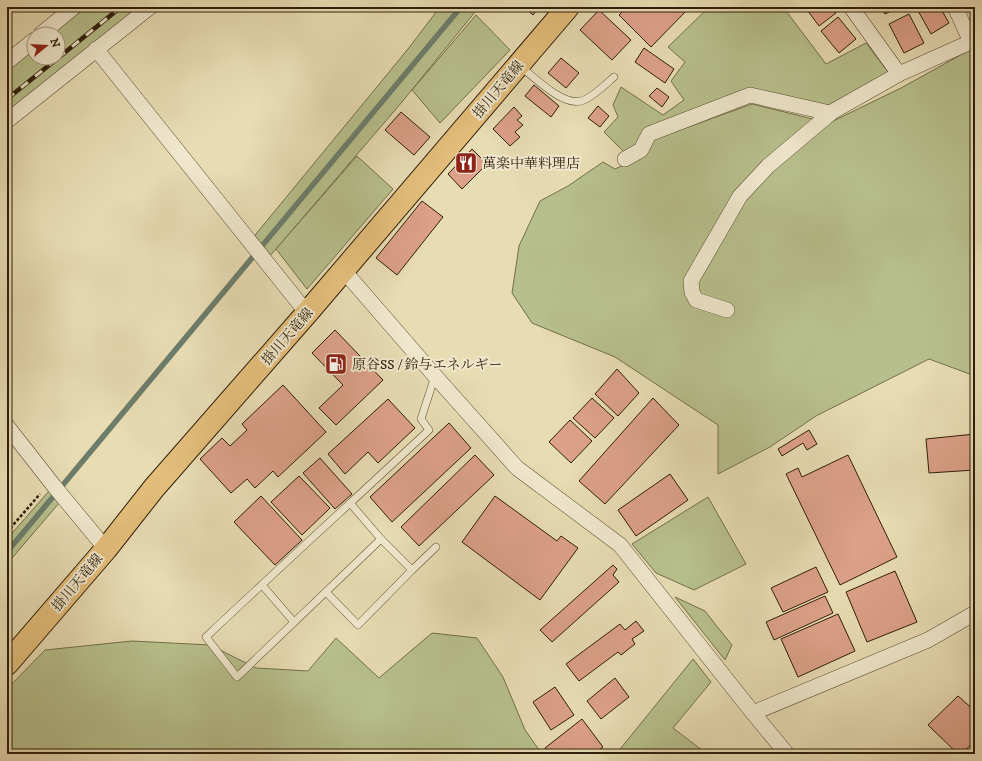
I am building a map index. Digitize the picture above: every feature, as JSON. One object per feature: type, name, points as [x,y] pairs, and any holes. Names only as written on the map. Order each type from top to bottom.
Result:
[{"type":"main road","name":"掛川天竜線","points":[[7,664],[106,549],[154,488],[307,313],[568,7]]},
{"type":"street","points":[[51,26],[74,7]]},
{"type":"street","points":[[7,121],[150,7]]},
{"type":"street","points":[[851,7],[898,74]]},
{"type":"street","points":[[727,310],[696,300],[692,292],[691,281],[740,196],[768,166],[832,112],[898,74],[973,41],[955,7]]},
{"type":"street","points":[[7,62],[26,47]]},
{"type":"street","points":[[96,49],[307,313]]},
{"type":"street","points":[[625,159],[641,150],[649,134],[750,95],[830,114],[832,112]]},
{"type":"street","points":[[342,272],[351,279],[517,468],[620,545],[787,754]]},
{"type":"street","points":[[7,426],[106,549]]},
{"type":"street","points":[[753,713],[928,640],[975,613]]},
{"type":"lane","points":[[519,64],[561,98],[571,102],[583,101],[614,77]]},
{"type":"lane","points":[[381,539],[237,677],[206,637],[429,430],[421,419],[435,376]]},
{"type":"lane","points":[[350,503],[381,539],[412,570]]},
{"type":"lane","points":[[326,592],[358,625],[436,547]]},
{"type":"lane","points":[[262,585],[294,622]]},
{"type":"path","points":[[7,532],[56,488]]},
{"type":"green space","points":[[86,7],[146,7],[7,118],[7,70],[26,55],[26,66],[66,66],[66,26],[62,26]]},
{"type":"green space","points":[[440,7],[479,7],[402,102],[270,256],[254,239],[256,234],[408,49]]},
{"type":"green space","points":[[709,7],[783,7],[826,64],[866,43],[892,77],[830,113],[743,93],[649,134],[629,157],[604,132],[618,117],[613,105],[621,87],[663,115],[684,100],[671,81],[685,62],[668,47]]},
{"type":"green space","points":[[476,15],[510,50],[440,123],[412,90]]},
{"type":"green space","points":[[975,47],[975,376],[929,359],[816,416],[770,447],[718,474],[718,425],[615,357],[532,323],[512,293],[519,246],[540,201],[568,186],[603,162],[615,169],[639,158],[655,139],[752,104],[829,123],[901,88]]},
{"type":"green space","points":[[357,156],[393,189],[307,289],[276,249]]},
{"type":"green space","points":[[49,491],[60,502],[7,564],[7,539]]},
{"type":"green space","points":[[708,497],[746,564],[694,590],[656,573],[632,544]]},
{"type":"green space","points":[[675,597],[705,611],[732,645],[725,660]]},
{"type":"green space","points":[[432,633],[477,638],[503,677],[525,730],[542,754],[7,754],[7,689],[45,650],[132,641],[210,645],[256,668],[308,671],[336,638],[379,678]]},
{"type":"green space","points":[[693,659],[711,682],[673,728],[707,754],[620,754],[621,748]]},
{"type":"building","points":[[524,7],[539,7],[533,15]]},
{"type":"building","points":[[627,7],[690,7],[651,47],[619,15]]},
{"type":"building","points":[[805,7],[831,7],[836,13],[819,26]]},
{"type":"building","points":[[882,7],[900,7],[885,14]]},
{"type":"building","points":[[922,7],[940,7],[949,23],[931,34],[917,9]]},
{"type":"building","points":[[599,10],[631,40],[612,60],[580,30]]},
{"type":"building","points":[[909,14],[924,43],[904,53],[889,24]]},
{"type":"building","points":[[838,17],[856,39],[839,53],[821,31]]},
{"type":"building","points":[[644,48],[674,69],[665,83],[635,62]]},
{"type":"building","points":[[561,58],[579,73],[566,88],[548,73]]},
{"type":"building","points":[[534,85],[559,106],[551,117],[525,96]]},
{"type":"building","points":[[657,88],[669,97],[662,107],[649,96]]},
{"type":"building","points":[[598,106],[609,116],[600,127],[588,118]]},
{"type":"building","points":[[514,107],[522,116],[517,120],[523,125],[515,132],[520,137],[510,146],[493,129]]},
{"type":"building","points":[[401,112],[430,137],[414,155],[385,130]]},
{"type":"building","points":[[472,149],[487,164],[462,189],[448,174]]},
{"type":"building","points":[[422,201],[443,217],[397,275],[376,258]]},
{"type":"building","points":[[335,330],[383,380],[336,425],[319,408],[343,385],[312,353]]},
{"type":"building","points":[[617,369],[639,393],[618,416],[595,394]]},
{"type":"building","points":[[283,385],[326,432],[278,477],[273,471],[255,488],[247,479],[231,493],[200,459],[222,438],[230,446],[247,430],[242,424]]},
{"type":"building","points":[[592,398],[614,418],[595,438],[573,418]]},
{"type":"building","points":[[653,398],[679,425],[605,504],[579,481]]},
{"type":"building","points":[[388,399],[415,428],[378,463],[368,452],[345,474],[328,454]]},
{"type":"building","points":[[570,420],[592,441],[571,463],[549,442]]},
{"type":"building","points":[[449,423],[471,448],[392,522],[370,497]]},
{"type":"building","points":[[809,430],[817,444],[807,450],[803,443],[782,456],[778,449]]},
{"type":"building","points":[[975,434],[975,470],[929,473],[926,439]]},
{"type":"building","points":[[475,455],[494,475],[419,546],[401,527]]},
{"type":"building","points":[[848,455],[897,557],[840,585],[786,474],[798,468],[802,477]]},
{"type":"building","points":[[320,458],[352,494],[335,509],[303,473]]},
{"type":"building","points":[[670,474],[688,500],[636,536],[618,510]]},
{"type":"building","points":[[299,476],[330,508],[302,535],[271,502]]},
{"type":"building","points":[[261,496],[302,540],[275,565],[234,522]]},
{"type":"building","points":[[495,496],[557,541],[561,536],[578,548],[540,600],[462,542]]},
{"type":"building","points":[[613,565],[617,569],[613,575],[619,582],[552,642],[540,630]]},
{"type":"building","points":[[816,567],[828,592],[783,612],[771,588]]},
{"type":"building","points":[[895,571],[917,622],[867,642],[846,592]]},
{"type":"building","points":[[825,596],[833,613],[774,640],[766,622]]},
{"type":"building","points":[[838,614],[855,651],[798,677],[781,639]]},
{"type":"building","points":[[636,621],[644,631],[632,639],[635,644],[621,655],[618,652],[579,681],[566,664],[620,624],[625,630]]},
{"type":"building","points":[[615,678],[629,697],[601,719],[587,701]]},
{"type":"building","points":[[555,687],[574,715],[551,730],[533,702]]},
{"type":"building","points":[[958,696],[975,711],[975,740],[962,754],[958,754],[928,725]]},
{"type":"building","points":[[582,719],[603,747],[594,754],[549,754],[545,748]]},
{"type":"waterway","points":[[7,552],[461,7]]},
{"type":"railway","points":[[66,52],[121,7]]},
{"type":"railway","points":[[7,99],[48,66]]},
{"type":"place","name":"萬楽中華料理店","points":[[466,163]]},
{"type":"place","name":"原谷SS / 鈴与エネルギー","points":[[336,364]]}]
